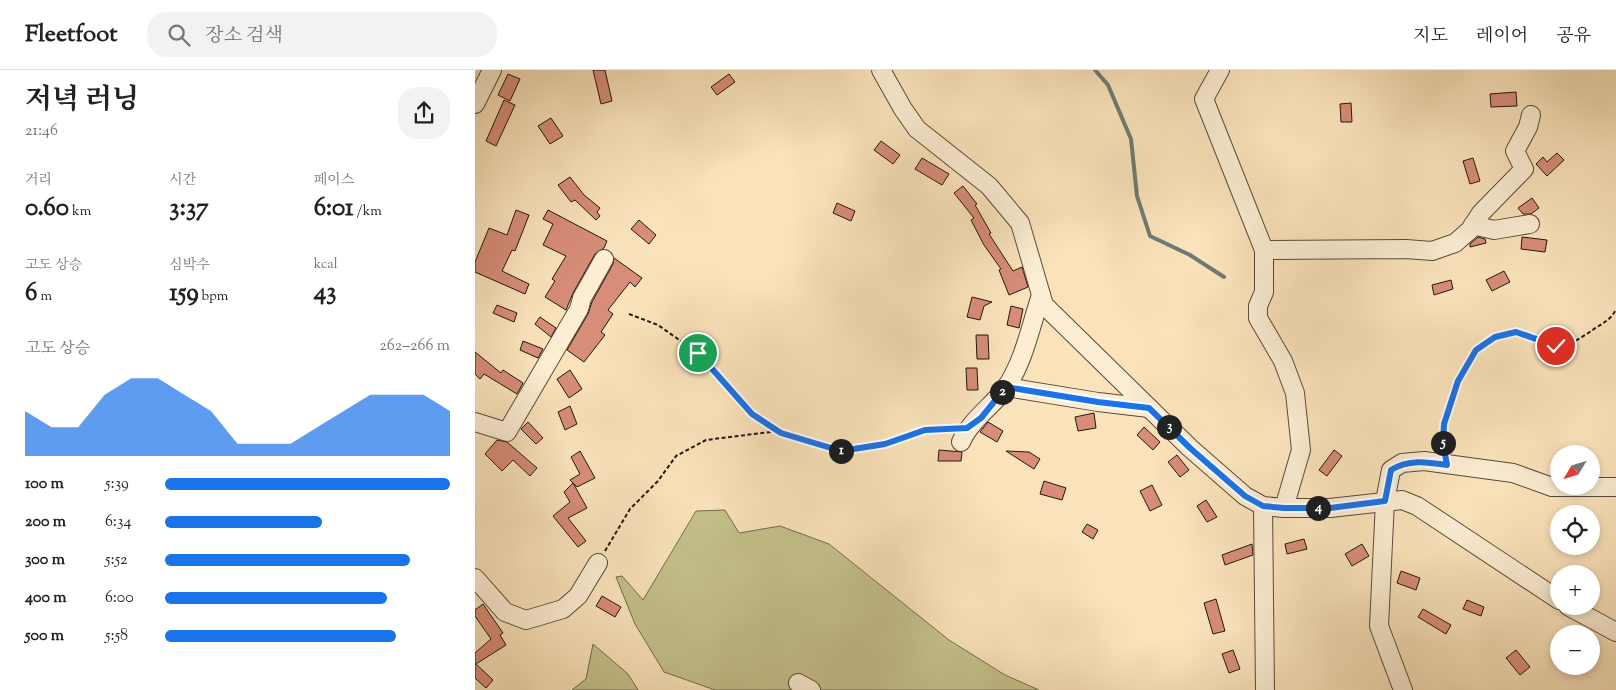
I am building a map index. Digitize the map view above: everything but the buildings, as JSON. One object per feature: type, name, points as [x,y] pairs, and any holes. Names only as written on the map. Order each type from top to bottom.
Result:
[{"type":"street","points":[[475,104],[492,70]]},
{"type":"street","points":[[881,70],[903,109],[917,129],[989,186],[1020,223],[1044,305],[1190,448],[1245,496],[1263,506],[1284,508],[1330,508],[1402,500],[1417,506],[1550,594]]},
{"type":"street","points":[[1220,70],[1204,99],[1264,250],[1264,292],[1258,306],[1258,318],[1283,361],[1295,393],[1301,441],[1299,458],[1284,508]]},
{"type":"street","points":[[1264,250],[1397,249],[1433,252],[1455,243],[1473,225],[1496,196],[1524,169],[1515,152],[1528,127],[1531,115]]},
{"type":"street","points":[[1473,225],[1494,230],[1530,224]]},
{"type":"street","points":[[475,422],[507,432],[579,309],[582,298],[603,259]]},
{"type":"street","points":[[964,435],[981,418],[1006,387],[1024,350],[1041,294]]},
{"type":"street","points":[[1006,387],[1149,408]]},
{"type":"street","points":[[1403,690],[1379,626],[1385,501],[1391,470],[1402,463],[1424,461],[1513,473],[1552,487],[1616,487]]},
{"type":"street","points":[[1263,506],[1265,690]]},
{"type":"street","points":[[475,578],[505,612],[526,620],[563,609],[578,596],[598,563]]},
{"type":"street","points":[[1585,615],[1616,632]]},
{"type":"path","points":[[1447,465],[1443,443],[1444,424],[1458,381],[1476,350],[1495,337],[1516,332],[1556,346],[1578,340],[1613,316],[1616,309]]},
{"type":"path","points":[[629,314],[658,325],[698,353],[752,414],[778,431],[841,451],[885,444],[925,430],[964,435]]},
{"type":"path","points":[[598,563],[630,509],[658,481],[676,456],[706,440],[778,431]]},
{"type":"shaded area","points":[[725,510],[739,533],[780,526],[829,544],[949,640],[1005,675],[1039,690],[715,690],[664,672],[635,624],[616,577],[622,576],[643,600],[696,511]]},
{"type":"shaded area","points":[[593,644],[628,674],[638,690],[572,690],[586,679]]},
{"type":"waterway","points":[[1095,70],[1108,85],[1131,139],[1137,196],[1150,236],[1190,255],[1224,277]]},
{"type":"route","points":[[698,353],[752,414],[781,433],[841,451],[885,444],[925,430],[967,428],[981,418],[1006,387],[1014,390],[1149,408],[1190,448],[1245,496],[1263,506],[1330,508],[1385,501],[1391,470],[1402,463],[1424,461],[1447,465],[1443,443],[1444,424],[1458,381],[1476,350],[1495,337],[1516,332],[1556,346]]}]
